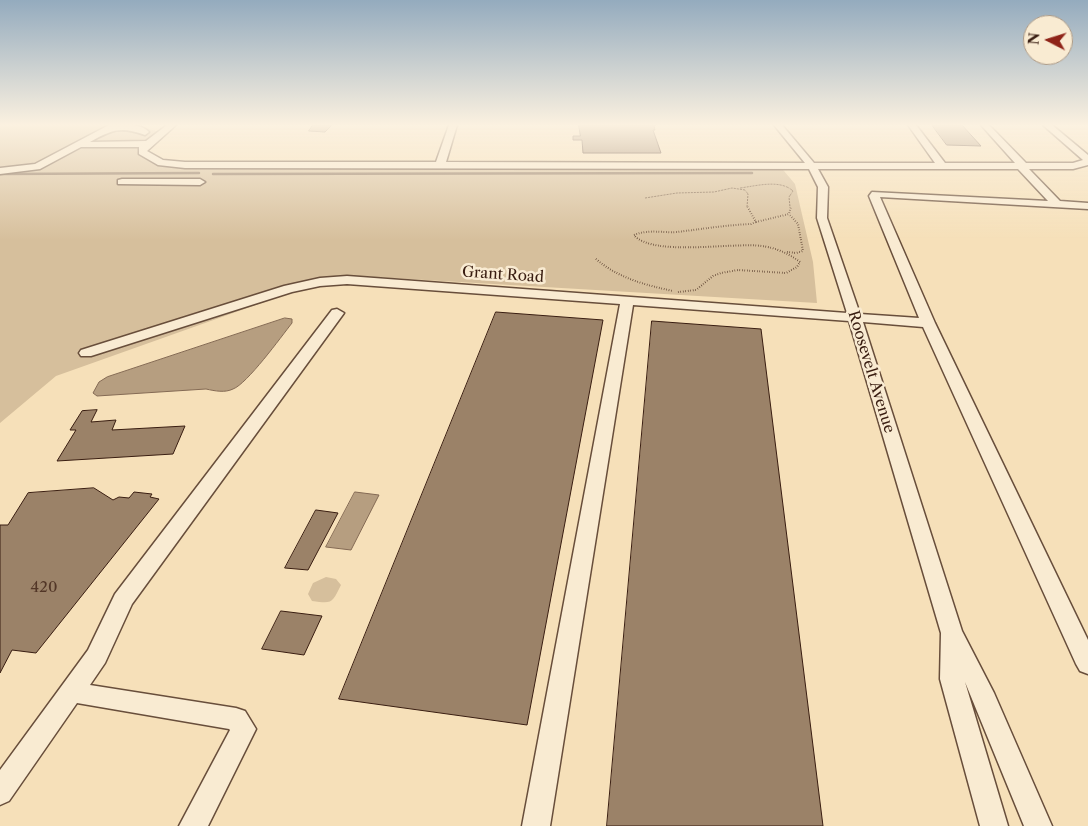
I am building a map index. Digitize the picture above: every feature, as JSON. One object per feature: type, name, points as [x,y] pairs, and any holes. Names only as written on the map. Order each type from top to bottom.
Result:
[{"type":"street","points":[[0,171],[37,167],[44,164]]},
{"type":"street","points":[[166,164],[811,166],[1073,166],[1080,164]]},
{"type":"street","name":"Roosevelt Avenue","points":[[809,164],[822,184],[824,195],[821,209],[822,218],[855,318],[951,632],[982,693],[1038,826]]},
{"type":"street","points":[[1020,164],[1057,204]]},
{"type":"street","points":[[122,182],[200,182]]},
{"type":"street","points":[[1088,206],[876,194],[874,196],[928,323],[1088,664]]},
{"type":"street","name":"Grant Road","points":[[86,353],[290,289],[320,282],[347,280],[928,323]]},
{"type":"street","points":[[536,826],[627,300]]},
{"type":"street","points":[[0,792],[97,656],[123,600],[337,313]]},
{"type":"street","name":"Roosevelt Avenue","points":[[951,632],[952,679],[994,826]]},
{"type":"street","points":[[72,692],[236,719],[244,729],[193,826]]},
{"type":"path","points":[[645,198],[677,192],[703,194],[770,184],[782,185],[793,191],[789,197],[791,204],[789,214]]},
{"type":"path","points":[[738,188],[748,194],[747,207],[756,222]]},
{"type":"path","points":[[789,214],[798,224],[803,251],[796,253],[734,244],[677,248],[643,242],[634,235],[644,231],[675,232],[714,226],[751,224],[789,214]]},
{"type":"path","points":[[596,259],[618,275],[662,289],[686,292],[696,290],[713,276],[730,271],[776,274],[792,271],[798,267],[800,262],[795,257],[780,251]]},
{"type":"shaded area","points":[[0,164],[779,165],[795,184],[813,262],[817,303],[340,275],[56,376],[0,423]]},
{"type":"shaded area","points":[[285,318],[292,319],[292,323],[247,379],[230,390],[206,389],[97,396],[93,393],[99,382],[107,377]]},
{"type":"shaded area","points":[[355,492],[379,495],[351,550],[326,547]]},
{"type":"shaded area","points":[[326,577],[336,579],[341,585],[336,596],[328,602],[312,601],[308,594],[313,583]]},
{"type":"building","points":[[496,312],[603,320],[527,725],[339,699]]},
{"type":"building","points":[[652,321],[761,329],[823,826],[607,826]]},
{"type":"building","points":[[97,410],[91,422],[116,420],[112,430],[185,426],[173,454],[57,461],[76,430],[70,430],[82,411]]},
{"type":"building","points":[[94,488],[113,500],[119,497],[129,498],[134,492],[152,494],[150,497],[159,499],[36,653],[12,650],[0,673],[0,525],[8,525],[28,493]]},
{"type":"building","points":[[316,510],[338,513],[308,570],[285,568]]},
{"type":"building","points":[[281,611],[322,616],[304,655],[262,649]]},
{"type":"waterway","points":[[0,174],[199,173]]},
{"type":"waterway","points":[[213,174],[752,173]]}]
